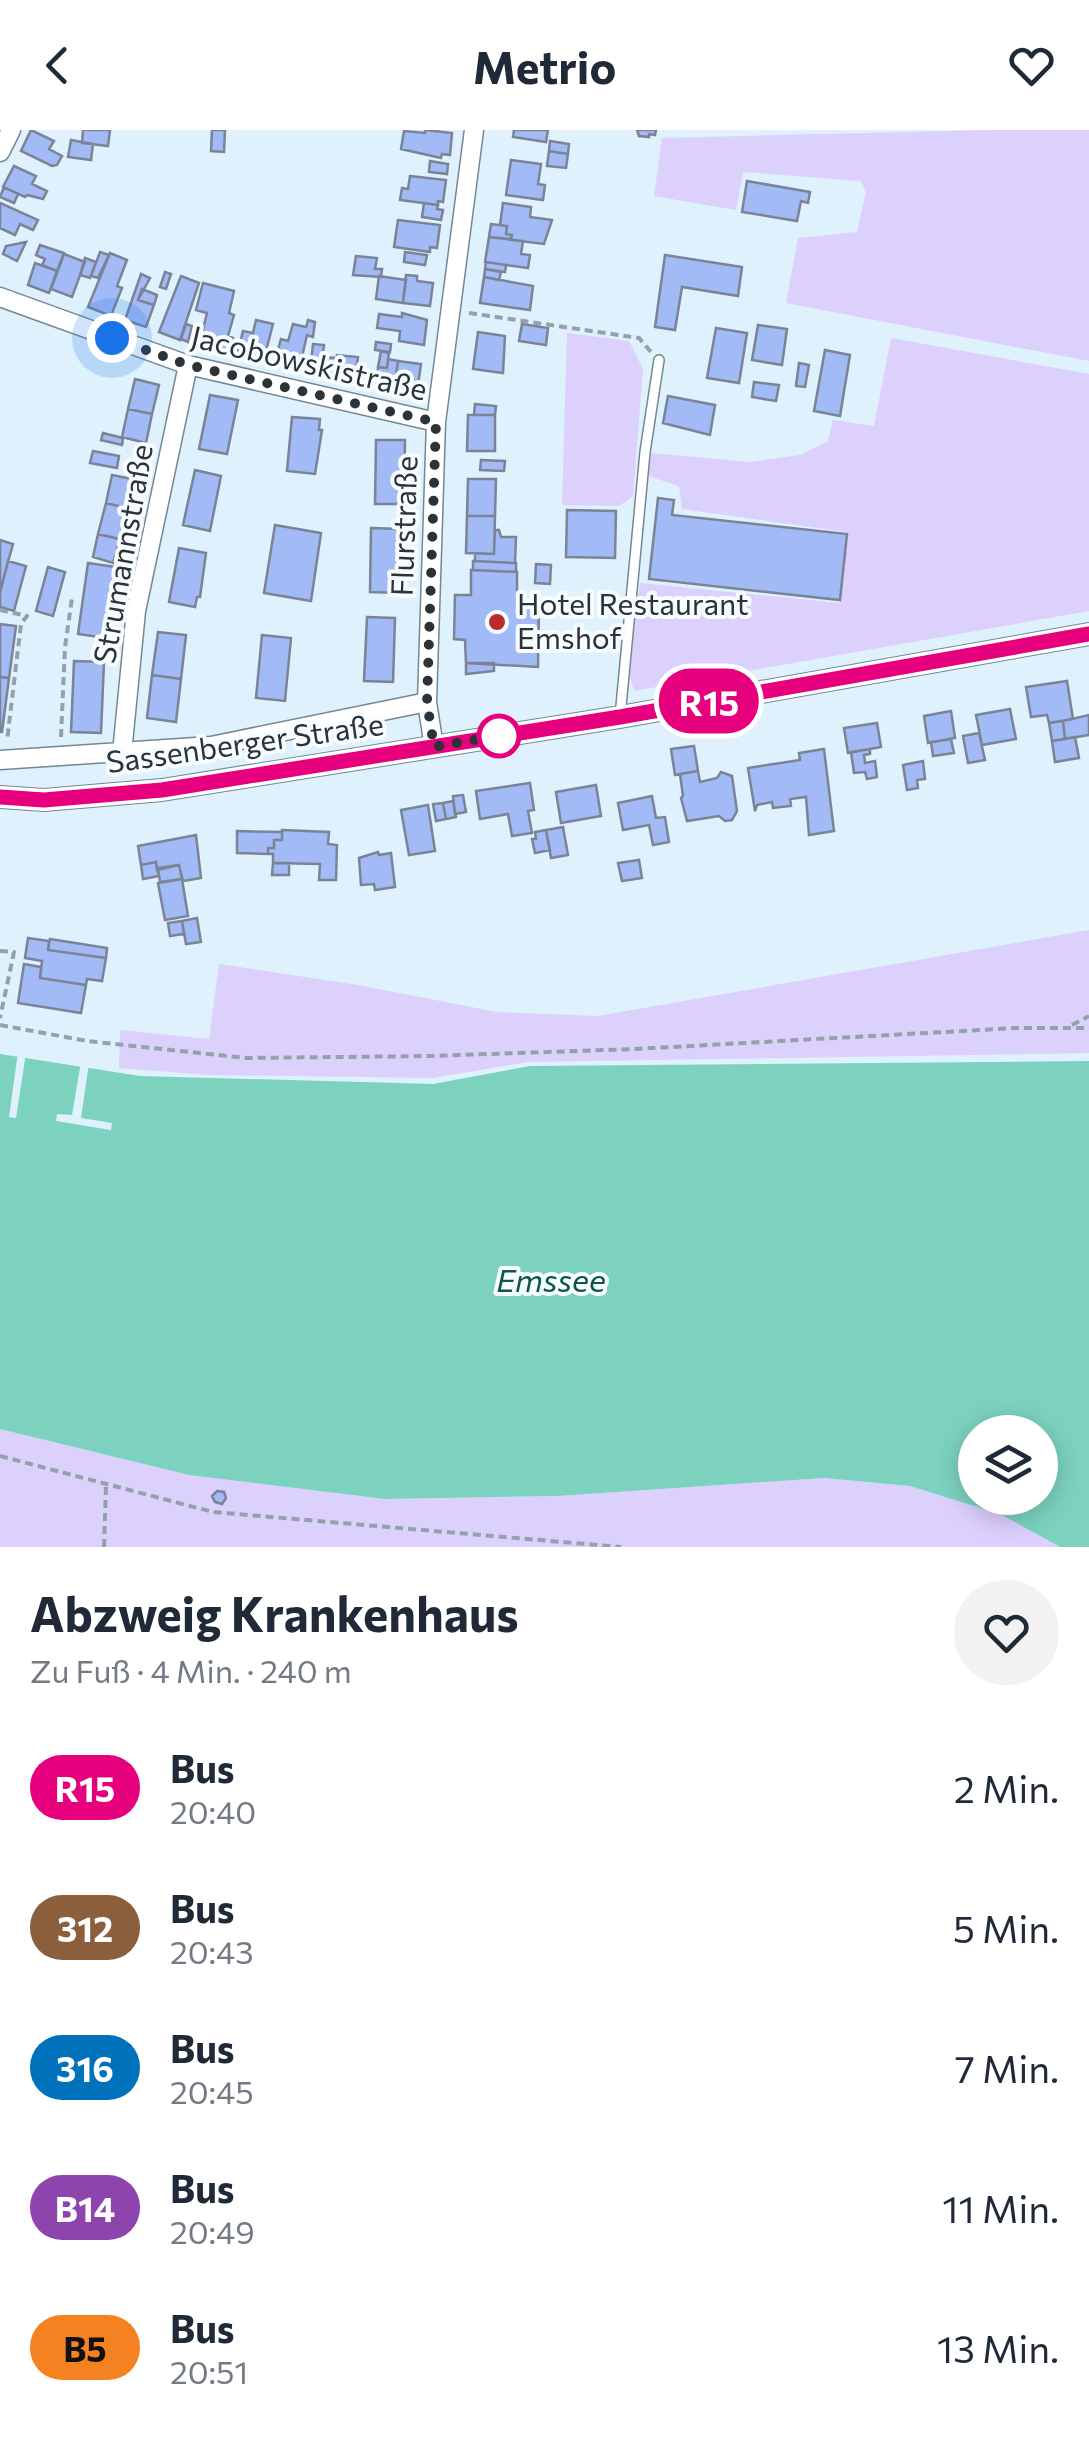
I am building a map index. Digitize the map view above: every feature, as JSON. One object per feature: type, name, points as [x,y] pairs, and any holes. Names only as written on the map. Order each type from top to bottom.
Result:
[{"type":"street","points":[[0,152],[11,130]]},
{"type":"street","name":"Flurstraße","points":[[434,747],[427,702],[436,422],[474,130]]},
{"type":"street","name":"Jacobowskistraße","points":[[0,297],[188,365],[436,422]]},
{"type":"street","name":"Strumannstraße","points":[[122,753],[136,610],[188,365]]},
{"type":"street","name":"Sassenberger Straße","points":[[0,796],[44,800],[162,790],[620,717],[1089,634]]},
{"type":"street","name":"Sassenberger Straße","points":[[2,760],[212,746],[427,702]]},
{"type":"lane","points":[[620,717],[645,452],[658,360]]},
{"type":"path","points":[[450,310],[639,338],[658,360]]},
{"type":"path","points":[[61,756],[65,647],[72,598]]},
{"type":"path","points":[[0,610],[27,616],[21,624],[2,760]]},
{"type":"path","points":[[0,951],[14,952],[0,1018]]},
{"type":"path","points":[[1068,1027],[1089,1016]]},
{"type":"path","points":[[0,1025],[86,1043],[246,1058],[431,1056],[1089,1028]]},
{"type":"path","points":[[0,1456],[213,1512],[621,1547]]},
{"type":"path","points":[[104,1547],[106,1486]]},
{"type":"shaded area","points":[[1089,130],[1089,361],[786,303],[798,238],[857,232],[866,192],[861,181],[743,172],[736,210],[654,196],[662,138]]},
{"type":"shaded area","points":[[567,333],[629,341],[643,369],[633,496],[619,506],[562,505]]},
{"type":"shaded area","points":[[891,338],[1089,374],[1089,611],[634,691],[629,673],[640,583],[840,603],[847,532],[682,509],[679,486],[648,476],[651,453],[750,462],[800,455],[828,441],[833,420],[874,426]]},
{"type":"shaded area","points":[[1089,930],[1089,1053],[528,1062],[433,1078],[208,1075],[119,1068],[120,1030],[209,1039],[219,964],[497,1012],[598,1016]]},
{"type":"shaded area","points":[[0,1429],[189,1475],[385,1499],[558,1496],[824,1478],[910,1486],[958,1501],[958,1515],[1002,1515],[1060,1547],[0,1547]]},
{"type":"water","name":"Emssee","points":[[0,1054],[140,1076],[433,1084],[530,1066],[1089,1061],[1089,1547],[1060,1547],[1002,1515],[1058,1515],[1058,1415],[958,1415],[958,1501],[910,1486],[824,1478],[558,1496],[385,1499],[189,1475],[0,1429]]},
{"type":"pier","points":[[18,1052],[26,1053],[16,1118],[9,1117]]},
{"type":"pier","points":[[81,1062],[89,1063],[81,1118],[112,1123],[111,1130],[56,1121],[57,1114],[72,1115]]},
{"type":"building","points":[[31,130],[54,141],[49,149],[62,156],[57,165],[21,151]]},
{"type":"building","points":[[83,130],[110,130],[108,146],[82,143]]},
{"type":"building","points":[[212,130],[225,130],[224,152],[211,151]]},
{"type":"building","points":[[514,130],[548,130],[546,142],[513,137]]},
{"type":"building","points":[[637,130],[656,130],[649,137],[639,136]]},
{"type":"building","points":[[404,131],[452,133],[450,155],[442,154],[441,158],[401,149]]},
{"type":"building","points":[[71,140],[93,144],[91,160],[68,157]]},
{"type":"building","points":[[550,141],[569,144],[568,154],[549,151]]},
{"type":"building","points":[[549,151],[568,154],[566,168],[547,166]]},
{"type":"building","points":[[511,160],[541,164],[538,184],[545,185],[543,200],[506,195]]},
{"type":"building","points":[[430,161],[448,164],[447,174],[429,172]]},
{"type":"building","points":[[14,166],[36,176],[32,184],[47,191],[43,199],[25,197],[3,187]]},
{"type":"building","points":[[410,176],[446,180],[443,202],[438,201],[438,205],[400,200],[402,188],[408,189]]},
{"type":"building","points":[[747,181],[810,192],[808,203],[801,201],[797,221],[742,212]]},
{"type":"building","points":[[4,187],[18,194],[14,203],[0,197]]},
{"type":"building","points":[[0,203],[38,220],[33,230],[20,224],[15,235],[0,228]]},
{"type":"building","points":[[424,203],[443,210],[441,220],[422,217]]},
{"type":"building","points":[[503,203],[531,207],[530,217],[552,220],[544,244],[511,240],[512,235],[506,234],[507,226],[500,225]]},
{"type":"building","points":[[398,220],[440,225],[437,248],[430,247],[430,252],[394,247]]},
{"type":"building","points":[[491,224],[507,226],[506,234],[512,235],[511,239],[489,237]]},
{"type":"building","points":[[489,237],[523,241],[521,254],[530,255],[528,268],[485,262]]},
{"type":"building","points":[[26,242],[17,261],[3,254],[6,246]]},
{"type":"building","points":[[40,245],[64,253],[57,271],[42,265],[45,259],[36,255]]},
{"type":"building","points":[[100,252],[109,255],[98,278],[91,276]]},
{"type":"building","points":[[405,252],[427,255],[425,265],[404,262]]},
{"type":"building","points":[[110,253],[127,260],[111,316],[88,307]]},
{"type":"building","points":[[64,254],[85,262],[72,297],[51,289]]},
{"type":"building","points":[[665,255],[742,267],[738,296],[682,287],[675,330],[655,327]]},
{"type":"building","points":[[356,256],[377,258],[375,269],[382,269],[381,277],[353,275]]},
{"type":"building","points":[[85,258],[96,262],[90,278],[80,275]]},
{"type":"building","points":[[486,262],[506,265],[505,272],[485,269]]},
{"type":"building","points":[[35,263],[57,271],[49,293],[28,285]]},
{"type":"building","points":[[485,269],[501,272],[499,280],[484,277]]},
{"type":"building","points":[[165,272],[171,274],[166,289],[160,287]]},
{"type":"building","points":[[141,274],[150,278],[138,300],[154,305],[146,327],[125,320]]},
{"type":"building","points":[[406,275],[433,283],[430,306],[403,303]]},
{"type":"building","points":[[181,276],[199,283],[180,340],[159,332]]},
{"type":"building","points":[[379,276],[406,280],[403,303],[376,299]]},
{"type":"building","points":[[484,277],[533,286],[530,310],[480,303]]},
{"type":"building","points":[[203,283],[234,291],[229,313],[234,315],[228,336],[233,338],[230,353],[199,345],[207,313],[196,310]]},
{"type":"building","points":[[142,289],[157,295],[154,305],[138,300]]},
{"type":"building","points":[[402,313],[427,320],[424,345],[399,341],[400,331],[377,328],[379,314],[402,317]]},
{"type":"building","points":[[256,320],[273,324],[264,359],[259,360],[237,355],[243,331],[253,333]]},
{"type":"building","points":[[308,320],[315,322],[313,337],[307,335],[299,370],[274,364],[281,339],[288,341],[293,324],[306,327]]},
{"type":"building","points":[[186,324],[192,326],[188,342],[181,339]]},
{"type":"building","points":[[522,324],[548,328],[546,345],[519,341]]},
{"type":"building","points":[[758,325],[787,329],[782,365],[752,360]]},
{"type":"building","points":[[716,328],[747,333],[739,383],[707,378]]},
{"type":"building","points":[[478,332],[505,336],[503,373],[473,369]]},
{"type":"building","points":[[376,342],[391,344],[390,352],[375,350]]},
{"type":"building","points":[[313,344],[324,345],[321,364],[311,362]]},
{"type":"building","points":[[825,350],[850,355],[840,416],[814,411]]},
{"type":"building","points":[[381,351],[389,353],[387,368],[378,367]]},
{"type":"building","points":[[323,353],[323,357],[358,357],[355,380],[320,375]]},
{"type":"building","points":[[388,359],[398,361],[395,382],[377,379],[378,367],[387,368]]},
{"type":"building","points":[[398,361],[421,364],[418,385],[395,382]]},
{"type":"building","points":[[799,363],[809,365],[805,387],[796,386]]},
{"type":"building","points":[[135,379],[159,385],[152,414],[128,409]]},
{"type":"building","points":[[754,382],[779,385],[776,401],[752,397]]},
{"type":"building","points":[[210,395],[238,400],[227,454],[199,449]]},
{"type":"building","points":[[668,396],[715,405],[710,435],[663,423]]},
{"type":"building","points":[[475,404],[496,406],[495,415],[474,415]]},
{"type":"building","points":[[128,409],[152,414],[146,443],[122,437]]},
{"type":"building","points":[[468,415],[495,415],[495,451],[467,451]]},
{"type":"building","points":[[292,417],[320,419],[315,474],[287,471]]},
{"type":"building","points":[[103,433],[123,438],[122,445],[101,440]]},
{"type":"building","points":[[376,440],[405,440],[404,504],[375,504]]},
{"type":"building","points":[[93,451],[119,456],[117,468],[90,463]]},
{"type":"building","points":[[481,460],[505,461],[504,471],[480,470]]},
{"type":"building","points":[[195,470],[221,476],[210,531],[183,525]]},
{"type":"building","points":[[112,475],[137,480],[130,509],[106,503]]},
{"type":"building","points":[[468,479],[496,479],[495,516],[467,516]]},
{"type":"building","points":[[658,498],[674,500],[672,515],[847,534],[840,600],[649,579]]},
{"type":"building","points":[[106,503],[130,509],[123,540],[98,534]]},
{"type":"building","points":[[567,510],[616,511],[615,558],[566,557]]},
{"type":"building","points":[[467,516],[495,516],[494,554],[466,553]]},
{"type":"building","points":[[275,525],[321,533],[311,601],[264,593]]},
{"type":"building","points":[[371,528],[401,529],[399,593],[370,592]]},
{"type":"building","points":[[495,530],[499,530],[501,537],[516,537],[515,563],[475,561],[475,553],[494,554]]},
{"type":"building","points":[[98,534],[120,539],[113,563],[93,557]]},
{"type":"building","points":[[0,540],[13,544],[0,591]]},
{"type":"building","points":[[179,548],[206,553],[195,607],[169,602]]},
{"type":"building","points":[[8,561],[26,566],[14,611],[0,607]]},
{"type":"building","points":[[473,561],[516,563],[516,572],[473,570]]},
{"type":"building","points":[[88,563],[116,567],[107,638],[78,634]]},
{"type":"building","points":[[536,564],[551,565],[550,584],[535,583]]},
{"type":"building","points":[[48,567],[65,572],[53,616],[36,611]]},
{"type":"building","name":"Hotel Restaurant Emshof","points":[[471,570],[517,572],[517,605],[539,605],[538,667],[466,663],[465,640],[454,639],[455,595],[471,595]]},
{"type":"building","points":[[367,617],[395,618],[393,682],[364,681]]},
{"type":"building","points":[[0,624],[16,626],[9,678],[0,677]]},
{"type":"building","points":[[158,632],[186,635],[181,679],[152,675]]},
{"type":"building","points":[[262,635],[291,638],[285,701],[256,698]]},
{"type":"building","points":[[74,661],[104,662],[101,733],[71,732]]},
{"type":"building","points":[[466,663],[494,663],[494,671],[466,674]]},
{"type":"building","points":[[152,675],[181,679],[176,722],[147,718]]},
{"type":"building","points":[[0,677],[9,678],[2,732],[0,732]]},
{"type":"building","points":[[1067,681],[1073,719],[1049,723],[1047,715],[1031,717],[1026,687]]},
{"type":"building","points":[[1010,709],[1016,739],[982,745],[976,715]]},
{"type":"building","points":[[951,711],[955,738],[928,743],[924,716]]},
{"type":"building","points":[[1089,715],[1089,735],[1065,739],[1063,721]]},
{"type":"building","points":[[1063,721],[1065,739],[1052,741],[1049,723]]},
{"type":"building","points":[[877,723],[881,747],[848,753],[844,728]]},
{"type":"building","points":[[979,733],[985,760],[968,763],[963,736]]},
{"type":"building","points":[[1075,737],[1079,758],[1055,762],[1052,741]]},
{"type":"building","points":[[951,739],[954,753],[933,756],[931,742]]},
{"type":"building","points":[[694,746],[698,771],[675,775],[671,749]]},
{"type":"building","points":[[824,749],[834,831],[809,835],[806,797],[790,799],[791,806],[773,808],[772,802],[757,805],[755,811],[748,768],[800,760],[799,753]]},
{"type":"building","points":[[870,749],[870,754],[864,755],[865,763],[875,761],[877,777],[867,779],[865,772],[854,773],[851,752]]},
{"type":"building","points":[[923,761],[925,779],[917,780],[918,788],[907,790],[903,765]]},
{"type":"building","points":[[698,771],[700,782],[717,778],[721,772],[732,776],[737,811],[732,820],[725,821],[719,816],[687,821],[680,774]]},
{"type":"building","points":[[530,783],[534,810],[528,811],[532,833],[512,836],[508,814],[480,819],[476,791]]},
{"type":"building","points":[[596,785],[601,816],[561,823],[556,792]]},
{"type":"building","points":[[463,795],[466,812],[455,814],[453,796]]},
{"type":"building","points":[[652,796],[656,818],[665,817],[669,842],[653,845],[649,825],[623,830],[618,803]]},
{"type":"building","points":[[453,801],[456,817],[446,819],[443,803]]},
{"type":"building","points":[[443,803],[446,819],[436,821],[433,804]]},
{"type":"building","points":[[428,805],[435,851],[409,855],[401,810]]},
{"type":"building","points":[[563,827],[568,855],[551,858],[546,830]]},
{"type":"building","points":[[282,830],[329,832],[328,844],[337,845],[336,880],[319,880],[320,864],[273,863],[268,848],[274,848],[274,840],[282,840]]},
{"type":"building","points":[[546,830],[550,850],[535,853],[535,832]]},
{"type":"building","points":[[237,831],[282,832],[282,840],[274,840],[274,848],[268,848],[268,854],[237,853]]},
{"type":"building","points":[[196,835],[201,878],[183,881],[179,865],[157,870],[156,862],[141,865],[138,846]]},
{"type":"building","points":[[391,853],[395,887],[375,890],[374,884],[361,885],[359,858]]},
{"type":"building","points":[[639,860],[642,878],[622,881],[618,863]]},
{"type":"building","points":[[156,862],[159,876],[143,879],[141,865]]},
{"type":"building","points":[[273,863],[289,863],[289,875],[272,875]]},
{"type":"building","points":[[179,865],[182,879],[160,882],[158,868]]},
{"type":"building","points":[[182,879],[188,916],[165,920],[158,883]]},
{"type":"building","points":[[197,918],[201,942],[186,944],[182,921]]},
{"type":"building","points":[[182,921],[184,934],[170,936],[168,923]]},
{"type":"building","points":[[28,938],[49,941],[48,950],[106,958],[102,981],[87,979],[86,985],[40,978],[42,961],[25,958]]},
{"type":"building","points":[[50,939],[107,948],[106,958],[48,950]]},
{"type":"building","points":[[24,964],[41,967],[40,978],[86,985],[81,1013],[18,1003]]},
{"type":"building","points":[[217,1491],[224,1492],[222,1504],[212,1496]]},
{"type":"bus line","name":"R15","points":[[0,797],[44,800],[162,790],[620,717],[1089,634]]},
{"type":"place","name":"Hotel Restaurant Emshof","points":[[497,622]]},
{"type":"route","points":[[112,338],[188,365],[436,422],[427,702],[434,747],[502,735],[499,736]]}]
